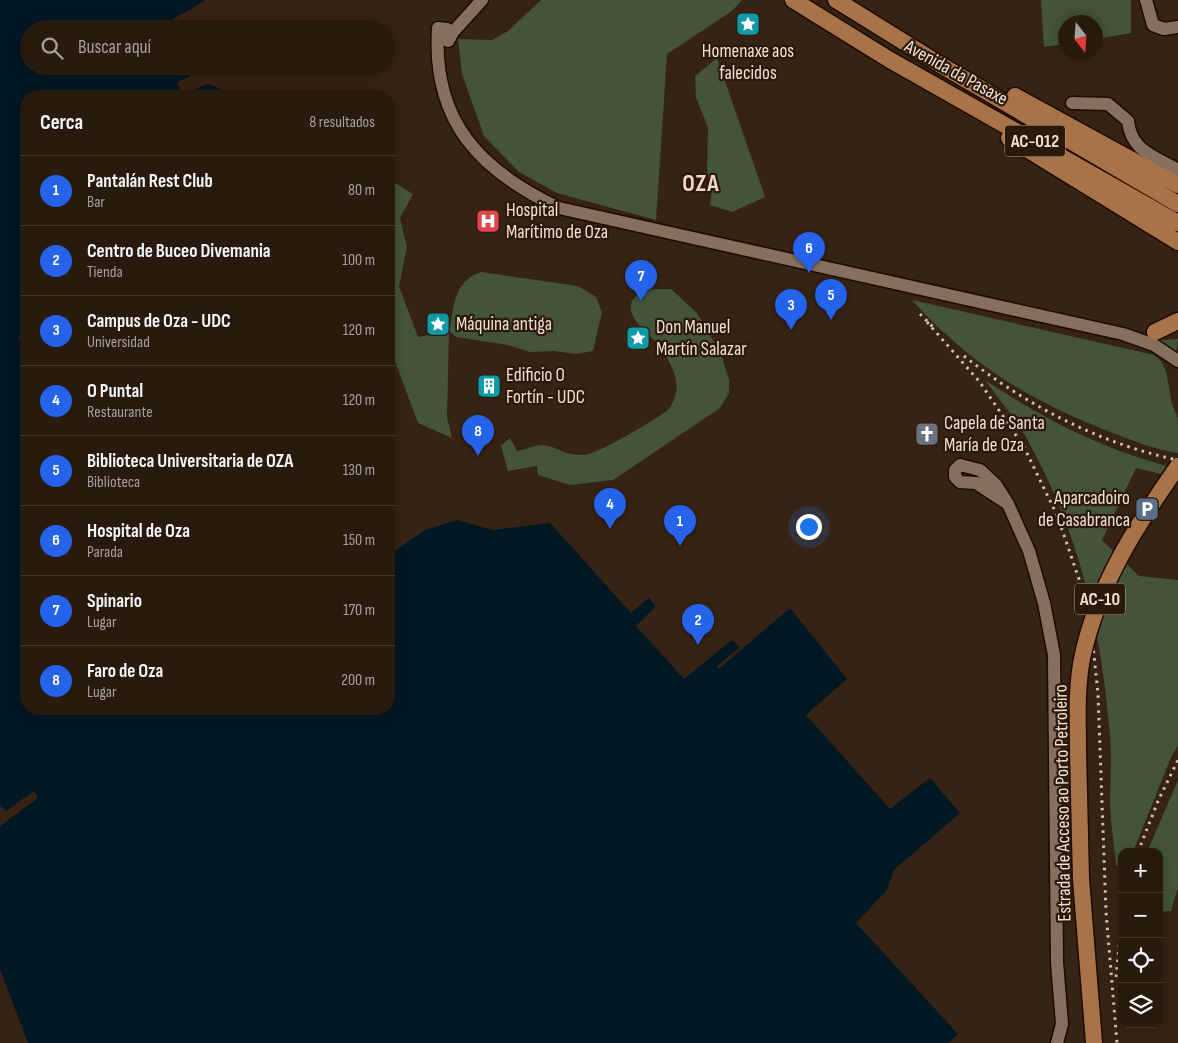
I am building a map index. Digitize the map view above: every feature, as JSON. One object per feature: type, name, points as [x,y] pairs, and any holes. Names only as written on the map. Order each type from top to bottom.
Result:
[{"type":"main road","name":"Avenida da Pasaxe","points":[[794,0],[890,60],[1178,223]]},
{"type":"main road","name":"Avenida da Pasaxe","points":[[836,0],[944,67],[1178,204]]},
{"type":"main road","points":[[890,60],[1024,148],[1178,242]]},
{"type":"main road","points":[[944,67],[977,75],[1178,185]]},
{"type":"main road","points":[[1155,332],[1178,320]]},
{"type":"main road","name":"Estrada de Acceso ao Porto Petroleiro","points":[[1094,1043],[1081,879],[1078,751],[1082,661],[1093,617],[1109,576],[1130,537],[1178,466]]},
{"type":"street","points":[[439,75],[443,53],[450,38],[482,0]]},
{"type":"street","points":[[1146,0],[1153,24],[1164,29],[1178,27]]},
{"type":"street","points":[[450,38],[448,29],[438,28],[439,75],[449,111],[468,141],[495,170],[525,190],[559,208],[1124,334],[1154,344],[1178,361]]},
{"type":"street","points":[[1072,103],[1108,104],[1128,121],[1130,135],[1137,146],[1178,170]]},
{"type":"street","points":[[1124,334],[1178,328]]},
{"type":"street","points":[[1008,504],[1029,551],[1044,602],[1054,655],[1057,962],[1062,1024],[1057,1043]]},
{"type":"green space","points":[[541,0],[742,0],[732,11],[667,54],[656,220],[557,193],[519,172],[484,136],[462,74],[458,39],[492,40],[508,31]]},
{"type":"green space","points":[[1041,0],[1131,0],[1131,33],[1103,38],[1103,15],[1058,15],[1058,45],[1044,47]]},
{"type":"green space","points":[[717,58],[765,197],[732,212],[710,205],[712,190],[707,174],[708,127],[696,98],[695,76]]},
{"type":"green space","points":[[395,183],[413,194],[400,218],[407,247],[399,286],[418,337],[449,331],[447,417],[452,438],[418,423],[395,361]]},
{"type":"green space","points":[[481,272],[578,286],[596,297],[602,312],[593,351],[576,354],[554,351],[530,352],[508,345],[456,337],[449,331],[454,304],[460,288],[472,276]]},
{"type":"green space","points":[[653,289],[671,289],[697,313],[721,354],[729,380],[729,393],[720,408],[613,480],[570,485],[538,475],[537,466],[508,471],[501,446],[510,438],[517,451],[543,445],[567,453],[584,455],[601,449],[626,436],[669,409],[675,397],[677,387],[672,369],[660,347],[638,324],[631,311],[631,304],[635,297]]},
{"type":"green space","points":[[912,300],[1154,355],[1161,361],[1166,371],[1172,404],[1178,418],[1178,453],[1153,447],[1083,421],[1029,394],[1004,379],[956,344]]},
{"type":"green space","points":[[1178,339],[1176,354],[1160,344],[1160,340]]},
{"type":"green space","points":[[985,380],[1031,409],[1077,433],[1125,453],[1178,469],[1178,478],[1136,468],[1102,540],[1139,576],[1178,580],[1178,746],[1172,755],[1135,848],[1118,848],[1118,865],[1116,865],[1111,820],[1111,745],[1106,695],[1093,617],[1073,542],[1059,505],[1019,425]]},
{"type":"green space","points":[[1178,780],[1178,887],[1171,911],[1163,912],[1163,848],[1149,848]]},
{"type":"water","points":[[0,0],[206,0],[171,20],[20,20],[20,75],[191,76],[177,82],[180,90],[20,90],[20,334],[18,339],[20,339],[20,715],[395,715],[395,551],[425,530],[457,520],[493,530],[550,523],[631,613],[649,598],[656,606],[636,626],[684,679],[732,640],[740,647],[717,666],[719,669],[790,608],[847,679],[806,715],[890,809],[930,778],[960,813],[894,870],[887,890],[856,923],[958,1034],[948,1043],[28,1043],[0,969],[0,826],[38,798],[34,791],[6,811],[0,806]]},
{"type":"water","points":[[208,84],[224,90],[192,90]]},
{"type":"railway","points":[[920,314],[933,327]]},
{"type":"railway","points":[[927,322],[979,381],[1024,447],[1057,515],[1080,582],[1092,636],[1098,694],[1106,912],[1117,1043]]},
{"type":"railway","points":[[964,356],[1013,391],[1065,420],[1120,444],[1178,460]]},
{"type":"railway","points":[[1140,848],[1158,801],[1178,760]]},
{"type":"railway","points":[[1116,977],[1120,938]]},
{"type":"place","name":"Homenaxe aos falecidos","points":[[748,24]]},
{"type":"place","name":"Hospital Marítimo de Oza","points":[[488,221]]},
{"type":"place","name":"Hospital de Oza","points":[[809,273]]},
{"type":"place","name":"Spinario","points":[[641,301]]},
{"type":"place","name":"Biblioteca Universitaria de OZA","points":[[831,320]]},
{"type":"place","name":"Máquina antiga","points":[[438,324]]},
{"type":"place","name":"Campus de Oza - UDC","points":[[791,330]]},
{"type":"place","name":"Don Manuel Martín Salazar","points":[[638,338]]},
{"type":"place","name":"Edificio O Fortín - UDC","points":[[489,386]]},
{"type":"place","name":"Capela de Santa María de Oza","points":[[927,434]]},
{"type":"place","name":"Faro de Oza","points":[[478,456]]},
{"type":"place","name":"Aparcadoiro de Casabranca","points":[[1147,509]]},
{"type":"place","name":"O Puntal","points":[[610,529]]},
{"type":"place","name":"Pantalán Rest Club","points":[[680,546]]},
{"type":"place","name":"Centro de Buceo Divemania","points":[[698,645]]},
{"type":"district","name":"OZA","points":[[701,183]]}]
